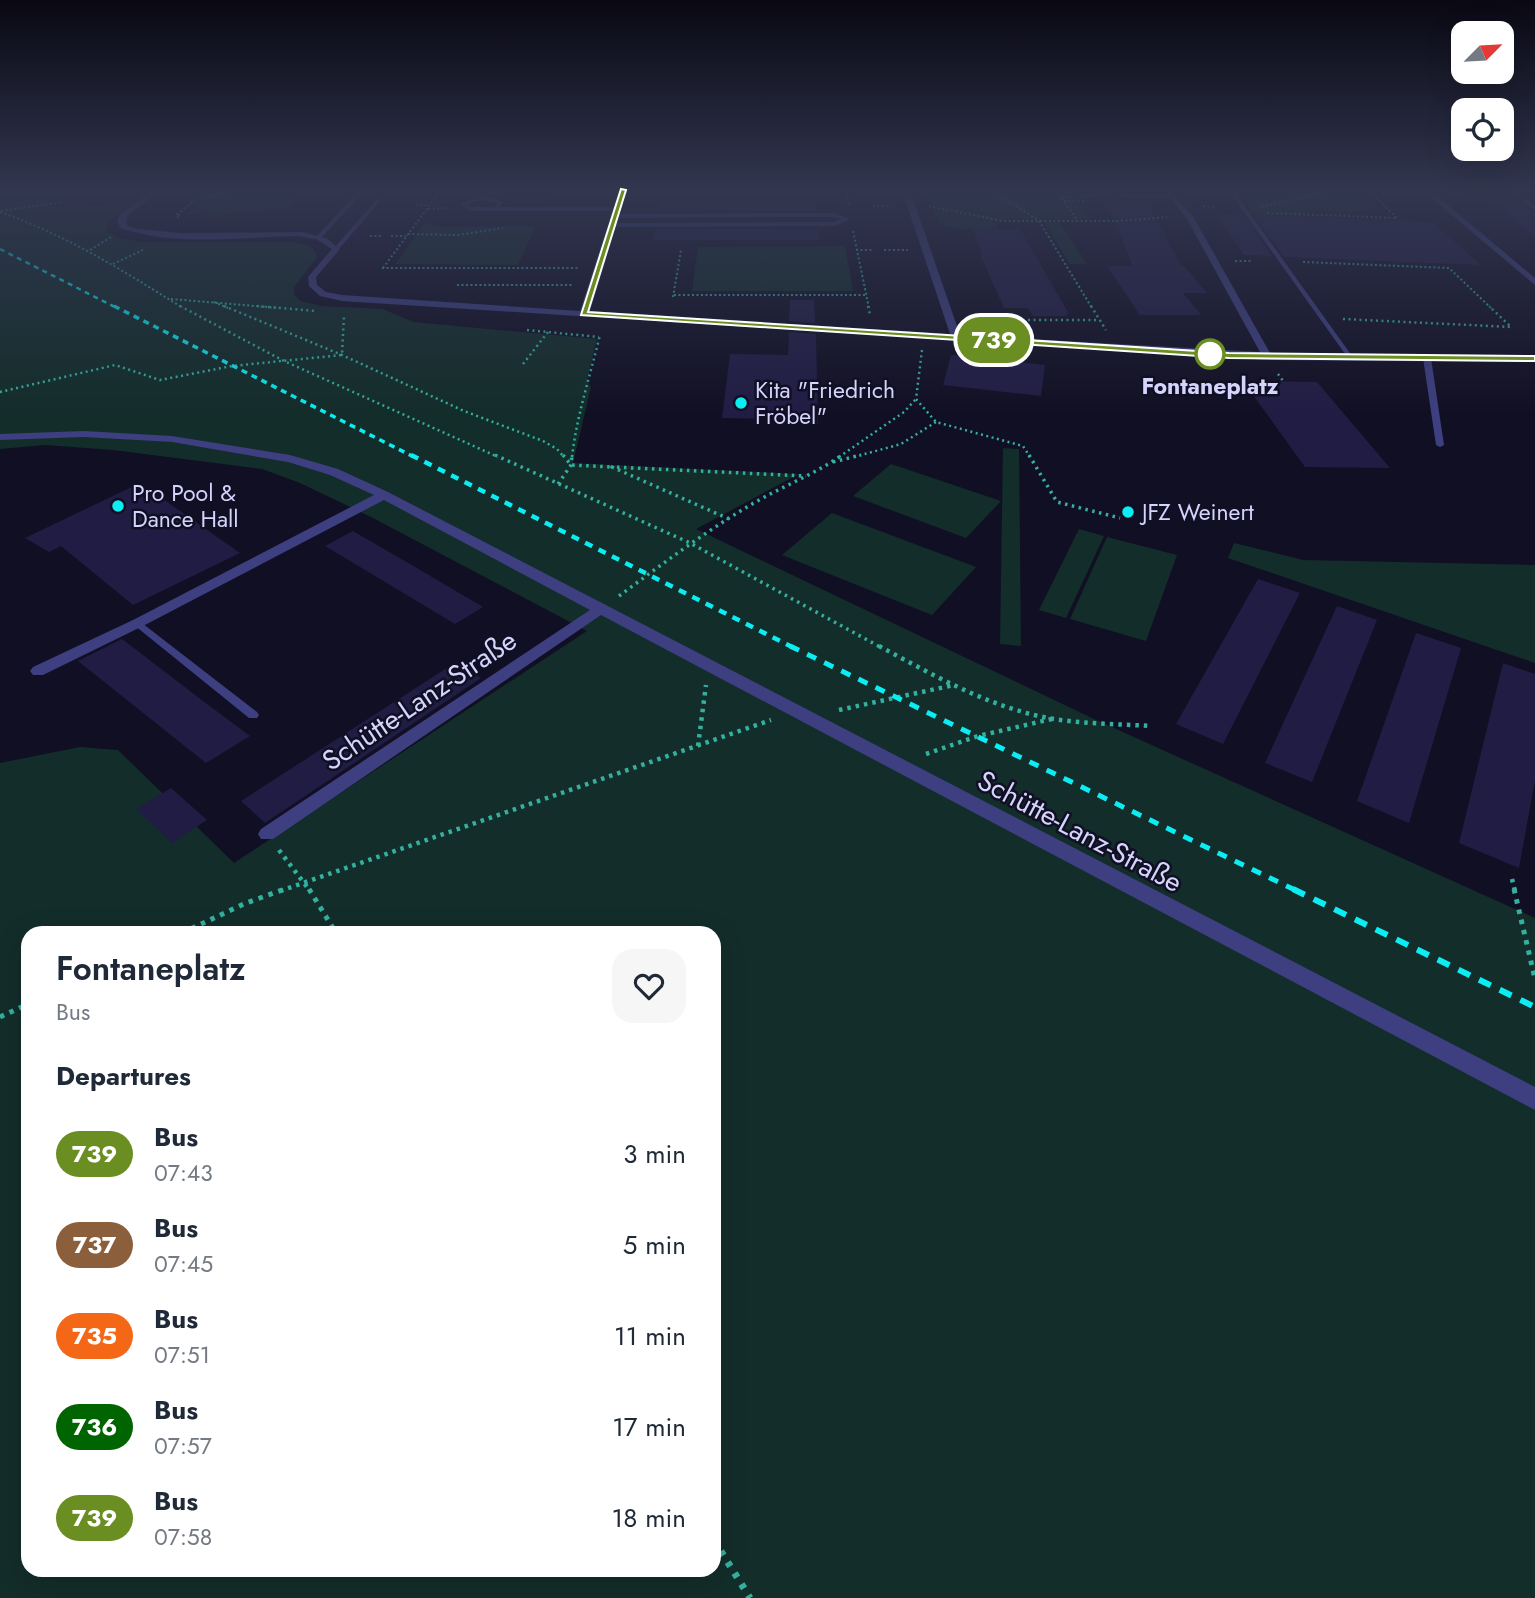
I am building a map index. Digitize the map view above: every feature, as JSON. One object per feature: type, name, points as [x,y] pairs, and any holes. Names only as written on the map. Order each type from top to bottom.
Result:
[{"type":"street","points":[[323,265],[312,277],[313,286],[331,296],[359,300],[1268,357],[1535,359]]},
{"type":"street","points":[[584,314],[600,265]]},
{"type":"street","points":[[932,265],[956,338]]},
{"type":"street","points":[[1216,265],[1268,357]]},
{"type":"street","points":[[1514,265],[1535,282]]},
{"type":"street","name":"Schütte-Lanz-Straße","points":[[0,437],[84,434],[172,439],[290,459],[334,472],[384,495],[1535,1099]]},
{"type":"street","points":[[38,671],[138,623],[384,495]]},
{"type":"street","name":"Schütte-Lanz-Straße","points":[[267,834],[601,609]]},
{"type":"lane","points":[[1284,265],[1350,357]]},
{"type":"lane","points":[[1427,358],[1440,445]]},
{"type":"lane","points":[[138,623],[253,715]]},
{"type":"path","points":[[113,265],[202,320],[284,361],[690,543],[954,685],[1012,708],[1053,719],[1151,726]]},
{"type":"path","points":[[385,265],[382,268],[578,268]]},
{"type":"path","points":[[670,319],[679,265]]},
{"type":"path","points":[[859,265],[873,332]]},
{"type":"path","points":[[1066,265],[1117,348]]},
{"type":"path","points":[[1322,318],[1511,327],[1449,268],[1367,265]]},
{"type":"path","points":[[383,272],[386,268]]},
{"type":"path","points":[[674,295],[866,295]]},
{"type":"path","points":[[168,299],[320,312]]},
{"type":"path","points":[[342,355],[345,344],[342,334],[344,315],[359,300]]},
{"type":"path","points":[[214,302],[342,355],[453,407],[543,441],[556,449],[571,465],[807,476]]},
{"type":"path","points":[[523,364],[562,312]]},
{"type":"path","points":[[630,588],[690,543],[829,463],[904,412],[916,398],[925,336]]},
{"type":"path","points":[[558,484],[571,465],[577,415],[585,396],[599,337]]},
{"type":"path","points":[[0,392],[115,365],[160,380],[232,366],[342,355]]},
{"type":"path","points":[[916,398],[936,422],[957,425],[1000,444],[1023,446],[1057,502],[1120,518]]},
{"type":"path","points":[[829,463],[874,452],[908,439],[928,430],[936,422]]},
{"type":"path","points":[[612,467],[729,519]]},
{"type":"path","points":[[698,746],[709,666]]},
{"type":"path","points":[[197,926],[246,903],[698,746],[800,714],[954,685]]},
{"type":"path","points":[[895,764],[978,736],[1053,719]]},
{"type":"path","points":[[267,834],[305,883],[332,926]]},
{"type":"path","points":[[1512,879],[1535,979]]},
{"type":"path","points":[[0,1017],[21,1007]]},
{"type":"path","points":[[721,1551],[750,1598]]},
{"type":"green space","points":[[0,265],[311,265],[294,287],[294,294],[300,301],[321,306],[383,309],[413,322],[597,339],[587,380],[591,387],[573,463],[799,474],[696,529],[1094,719],[1535,918],[1535,1598],[0,1598],[0,763],[80,747],[118,750],[234,863],[587,631],[371,517],[300,483],[262,469],[113,450],[45,445],[0,449]]},
{"type":"green space","points":[[696,265],[848,265],[853,291],[692,291]]},
{"type":"green space","points":[[1003,448],[1019,449],[1021,646],[1000,644]]},
{"type":"green space","points":[[891,464],[1001,501],[966,538],[853,496]]},
{"type":"green space","points":[[832,513],[976,567],[932,615],[782,555]]},
{"type":"green space","points":[[1079,529],[1104,536],[1066,618],[1039,610]]},
{"type":"green space","points":[[1107,537],[1177,555],[1146,641],[1070,619]]},
{"type":"green space","points":[[1234,543],[1303,560],[1535,565],[1535,663],[1228,558]]},
{"type":"building","points":[[985,265],[1041,265],[1069,314],[1033,316],[1028,308],[1004,308]]},
{"type":"building","points":[[1107,266],[1184,266],[1207,293],[1183,293],[1201,315],[1140,315]]},
{"type":"building","points":[[790,300],[814,300],[815,323],[789,321]]},
{"type":"building","points":[[789,332],[816,334],[818,424],[787,424],[787,419],[722,418],[730,354],[788,355]]},
{"type":"building","points":[[951,355],[1045,365],[1041,396],[943,385]]},
{"type":"building","points":[[1243,381],[1317,382],[1390,468],[1305,467]]},
{"type":"building","points":[[140,483],[240,553],[133,605],[61,546],[49,552],[25,538]]},
{"type":"building","points":[[353,531],[483,607],[455,624],[325,546]]},
{"type":"building","points":[[1258,579],[1300,593],[1223,744],[1176,724]]},
{"type":"building","points":[[1337,606],[1377,620],[1312,782],[1265,763]]},
{"type":"building","points":[[1416,633],[1461,648],[1409,823],[1357,801]]},
{"type":"building","points":[[122,639],[250,736],[206,763],[78,661]]},
{"type":"building","points":[[456,662],[481,678],[265,823],[241,801]]},
{"type":"building","points":[[1503,663],[1535,674],[1535,780],[1519,868],[1459,843]]},
{"type":"building","points":[[171,788],[207,820],[172,843],[136,809]]},
{"type":"railway","points":[[31,265],[117,308]]},
{"type":"railway","points":[[114,306],[414,457]]},
{"type":"railway","points":[[411,455],[791,646]]},
{"type":"railway","points":[[791,646],[1297,891]]},
{"type":"railway","points":[[1293,889],[1535,1007]]},
{"type":"bus line","name":"739","points":[[600,265],[584,314],[1229,355],[1535,359]]},
{"type":"place","name":"Fontaneplatz","points":[[1210,354]]},
{"type":"place","name":"Kita \"Friedrich Fröbel\"","points":[[741,403]]},
{"type":"place","name":"Pro Pool & Dance Hall","points":[[118,506]]},
{"type":"place","name":"JFZ Weinert","points":[[1128,512]]}]
